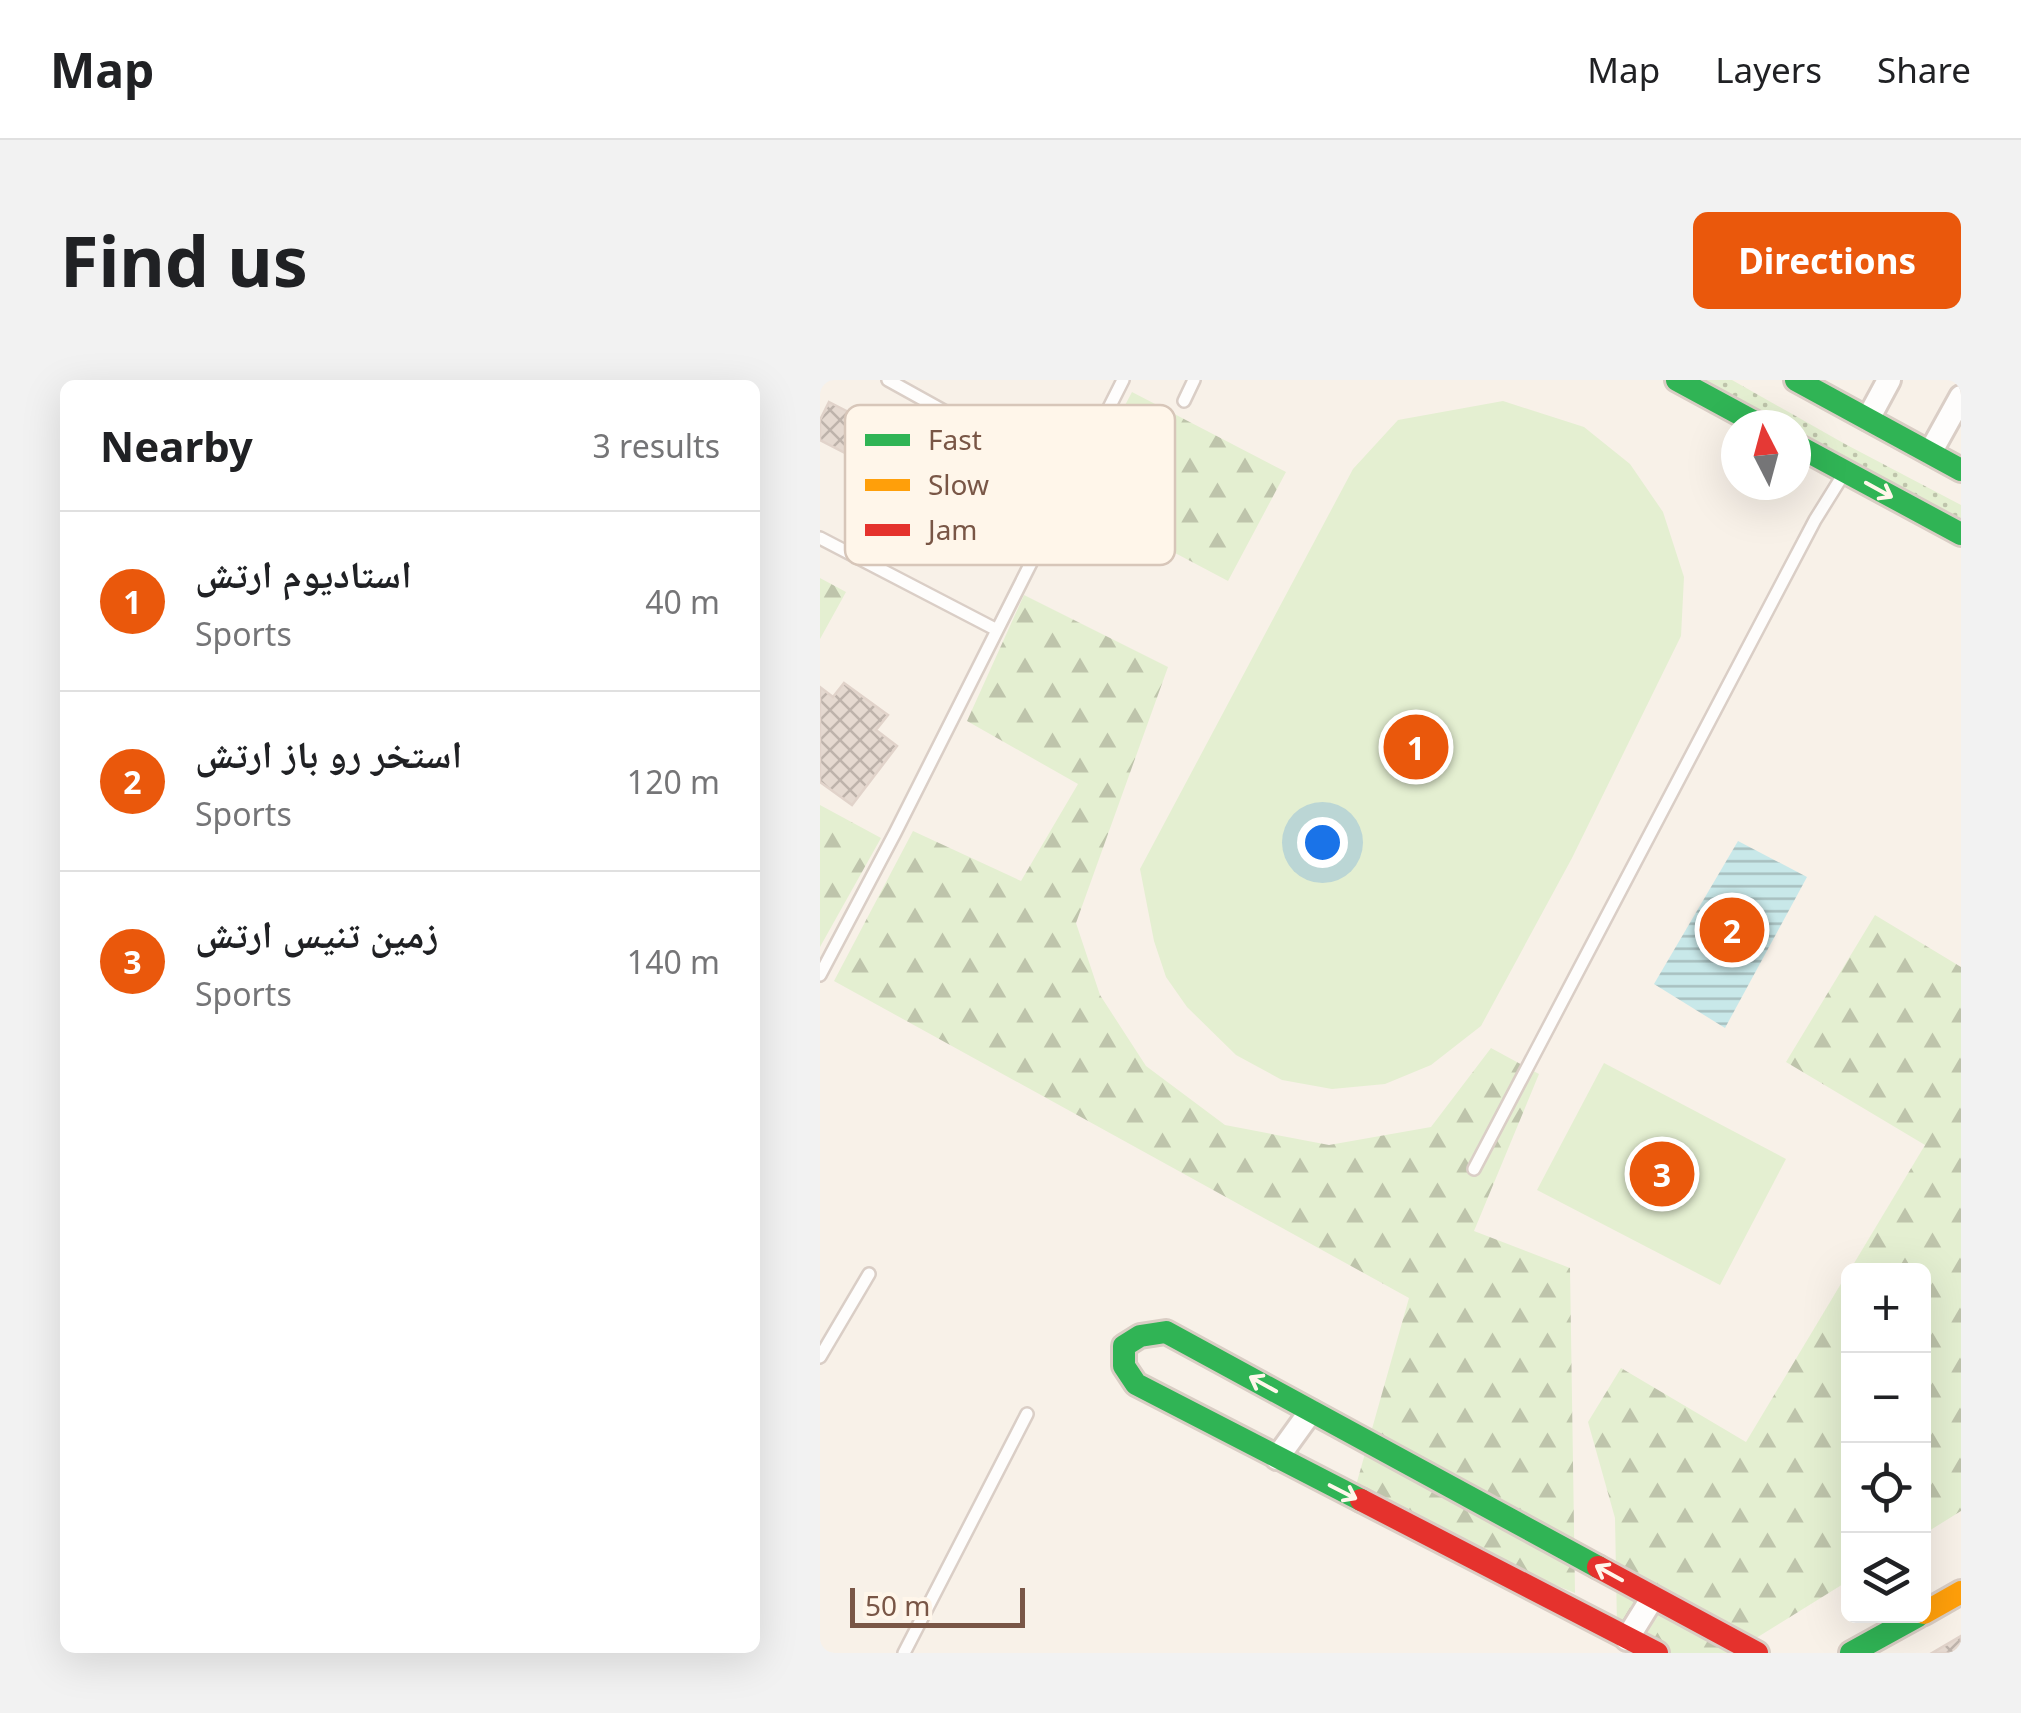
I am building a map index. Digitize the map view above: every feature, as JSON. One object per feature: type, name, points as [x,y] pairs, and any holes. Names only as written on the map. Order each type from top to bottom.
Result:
[{"type":"street","points":[[1677,380],[1732,410]]},
{"type":"street","points":[[1868,419],[1889,380]]},
{"type":"street","points":[[1799,381],[1961,470]]},
{"type":"street","points":[[1930,453],[1961,397]]},
{"type":"street","points":[[1811,453],[1961,534]]},
{"type":"street","points":[[1657,1653],[1136,1384],[1124,1366],[1124,1346],[1140,1336],[1166,1332],[1757,1653]]},
{"type":"street","points":[[1277,1458],[1311,1411]]},
{"type":"street","points":[[1931,1608],[1961,1592]]},
{"type":"street","points":[[1627,1639],[1653,1597]]},
{"type":"street","points":[[1851,1653],[1905,1623]]},
{"type":"lane","points":[[888,380],[932,405]]},
{"type":"lane","points":[[1110,405],[1123,380]]},
{"type":"lane","points":[[1184,401],[1194,380]]},
{"type":"lane","points":[[1474,1168],[1815,520],[1845,472]]},
{"type":"lane","points":[[820,538],[845,551]]},
{"type":"lane","points":[[872,565],[997,630]]},
{"type":"lane","points":[[820,976],[1030,565]]},
{"type":"lane","points":[[820,1356],[868,1274]]},
{"type":"lane","points":[[904,1653],[1027,1414]]},
{"type":"green space","points":[[1702,380],[1732,380],[1785,410],[1755,410]]},
{"type":"green space","points":[[1132,392],[1157,405],[1125,405]]},
{"type":"green space","points":[[1503,401],[1584,427],[1630,464],[1663,512],[1684,577],[1681,636],[1572,858],[1481,1026],[1431,1065],[1385,1084],[1332,1089],[1282,1080],[1236,1055],[1187,1007],[1166,977],[1154,941],[1140,869],[1353,469],[1398,420]]},
{"type":"green space","points":[[1175,414],[1286,472],[1228,581],[1175,553]]},
{"type":"green space","points":[[1811,425],[1961,505],[1961,524],[1811,441]]},
{"type":"green space","points":[[820,578],[846,592],[820,639]]},
{"type":"green space","points":[[1024,595],[1168,667],[1076,923],[1100,995],[1146,1066],[1225,1125],[1329,1145],[1431,1127],[1491,1048],[1539,1074],[1474,1231],[1570,1268],[1575,1593],[1351,1503],[1409,1298],[834,981],[913,831],[1021,881],[1078,784],[967,721]]},
{"type":"green space","points":[[820,805],[881,838],[820,947]]},
{"type":"green space","points":[[1875,915],[1961,967],[1961,1511],[1931,1530],[1931,1263],[1854,1263],[1925,1145],[1786,1062]]},
{"type":"green space","points":[[1604,1063],[1786,1159],[1720,1285],[1537,1190]]},
{"type":"green space","points":[[1841,1284],[1841,1585],[1732,1653],[1659,1653],[1617,1626],[1615,1518],[1588,1422],[1621,1368],[1746,1442]]},
{"type":"water","points":[[1738,841],[1807,877],[1725,1028],[1654,984]]},
{"type":"building","points":[[829,402],[845,410],[845,453],[820,440],[820,420]]},
{"type":"building","points":[[844,683],[888,715],[876,730],[897,746],[852,805],[820,782],[820,687],[833,697]]},
{"type":"building","points":[[1961,1636],[1961,1653],[1932,1653]]},
{"type":"building","points":[[1961,1636],[1961,1653],[1932,1653]]},
{"type":"traffic: fast","points":[[1677,380],[1732,410]]},
{"type":"traffic: fast","points":[[1796,380],[1961,470]]},
{"type":"traffic: fast","points":[[1811,453],[1961,534]]},
{"type":"traffic: fast","points":[[1361,1500],[1136,1384],[1124,1366],[1124,1346],[1140,1336],[1166,1332],[1598,1567]]},
{"type":"traffic: fast","points":[[1851,1653],[1905,1623]]},
{"type":"traffic: slow","points":[[1931,1609],[1961,1592]]},
{"type":"traffic: jam","points":[[1361,1500],[1657,1653]]},
{"type":"traffic: jam","points":[[1598,1567],[1757,1653]]},
{"type":"place","name":"استادیوم ارتش","points":[[1416,747]]},
{"type":"place","name":"استخر رو باز ارتش","points":[[1732,930]]},
{"type":"place","name":"زمین تنیس ارتش","points":[[1662,1174]]}]
